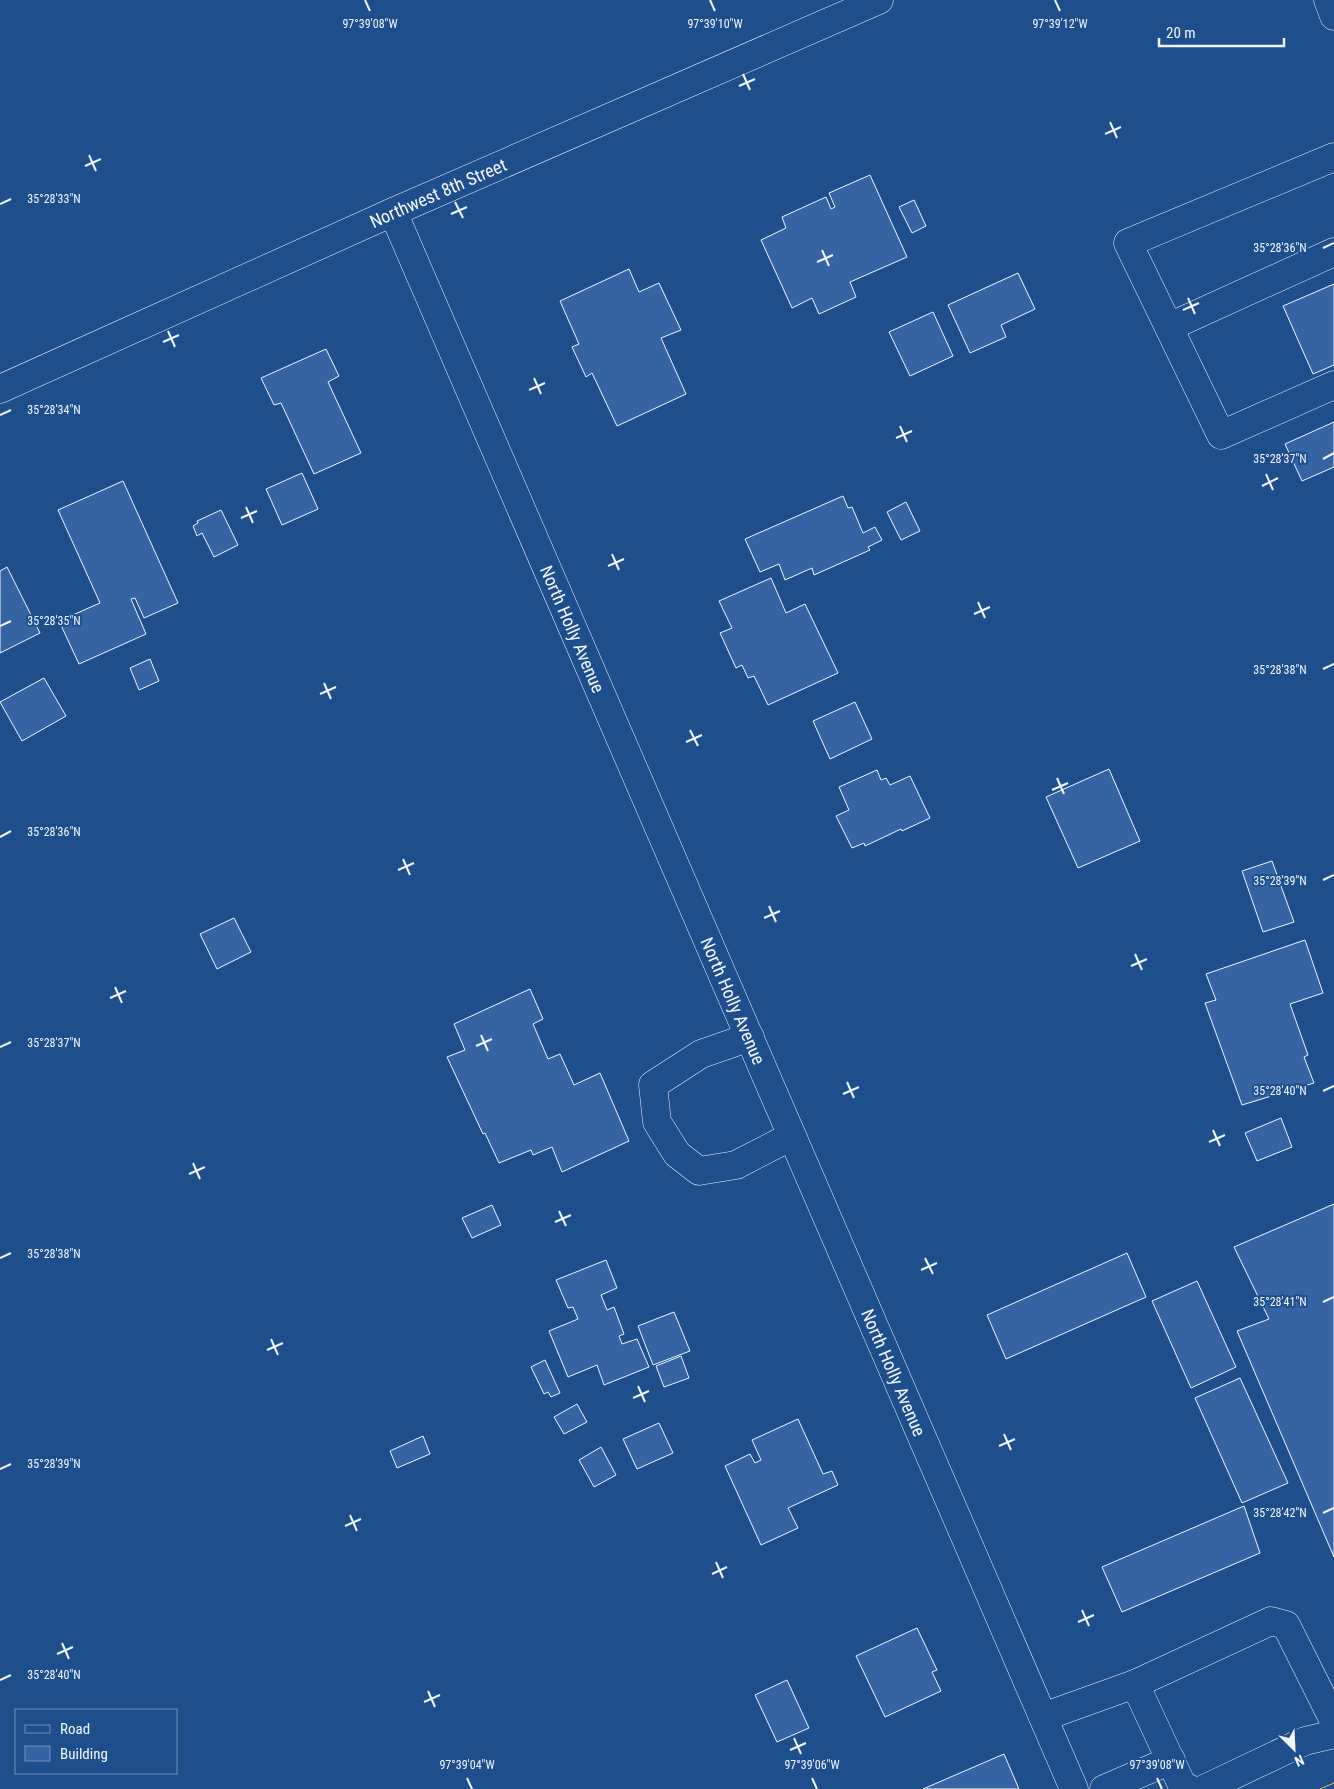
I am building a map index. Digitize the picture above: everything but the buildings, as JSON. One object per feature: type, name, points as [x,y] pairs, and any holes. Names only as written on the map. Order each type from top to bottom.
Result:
[{"type":"street","name":"Northwest 8th Street","points":[[0,389],[393,212],[879,0]]},
{"type":"street","points":[[1328,0],[1334,16]]},
{"type":"street","points":[[1334,157],[1128,244],[1221,435],[1334,385]]},
{"type":"street","name":"North Holly Avenue","points":[[393,212],[1074,1789]]},
{"type":"street","points":[[1169,327],[1334,252]]},
{"type":"street","points":[[750,1037],[701,1054],[653,1085],[658,1122],[677,1154],[699,1171],[736,1165],[792,1136]]},
{"type":"street","points":[[1043,1717],[1135,1684],[1271,1621],[1286,1625],[1334,1721]]},
{"type":"street","points":[[1135,1684],[1170,1760],[1192,1788],[1305,1741],[1334,1734]]},
{"type":"street","points":[[1104,1789],[1170,1760]]},
{"type":"power","points":[[1320,1789],[1334,1783]]}]
